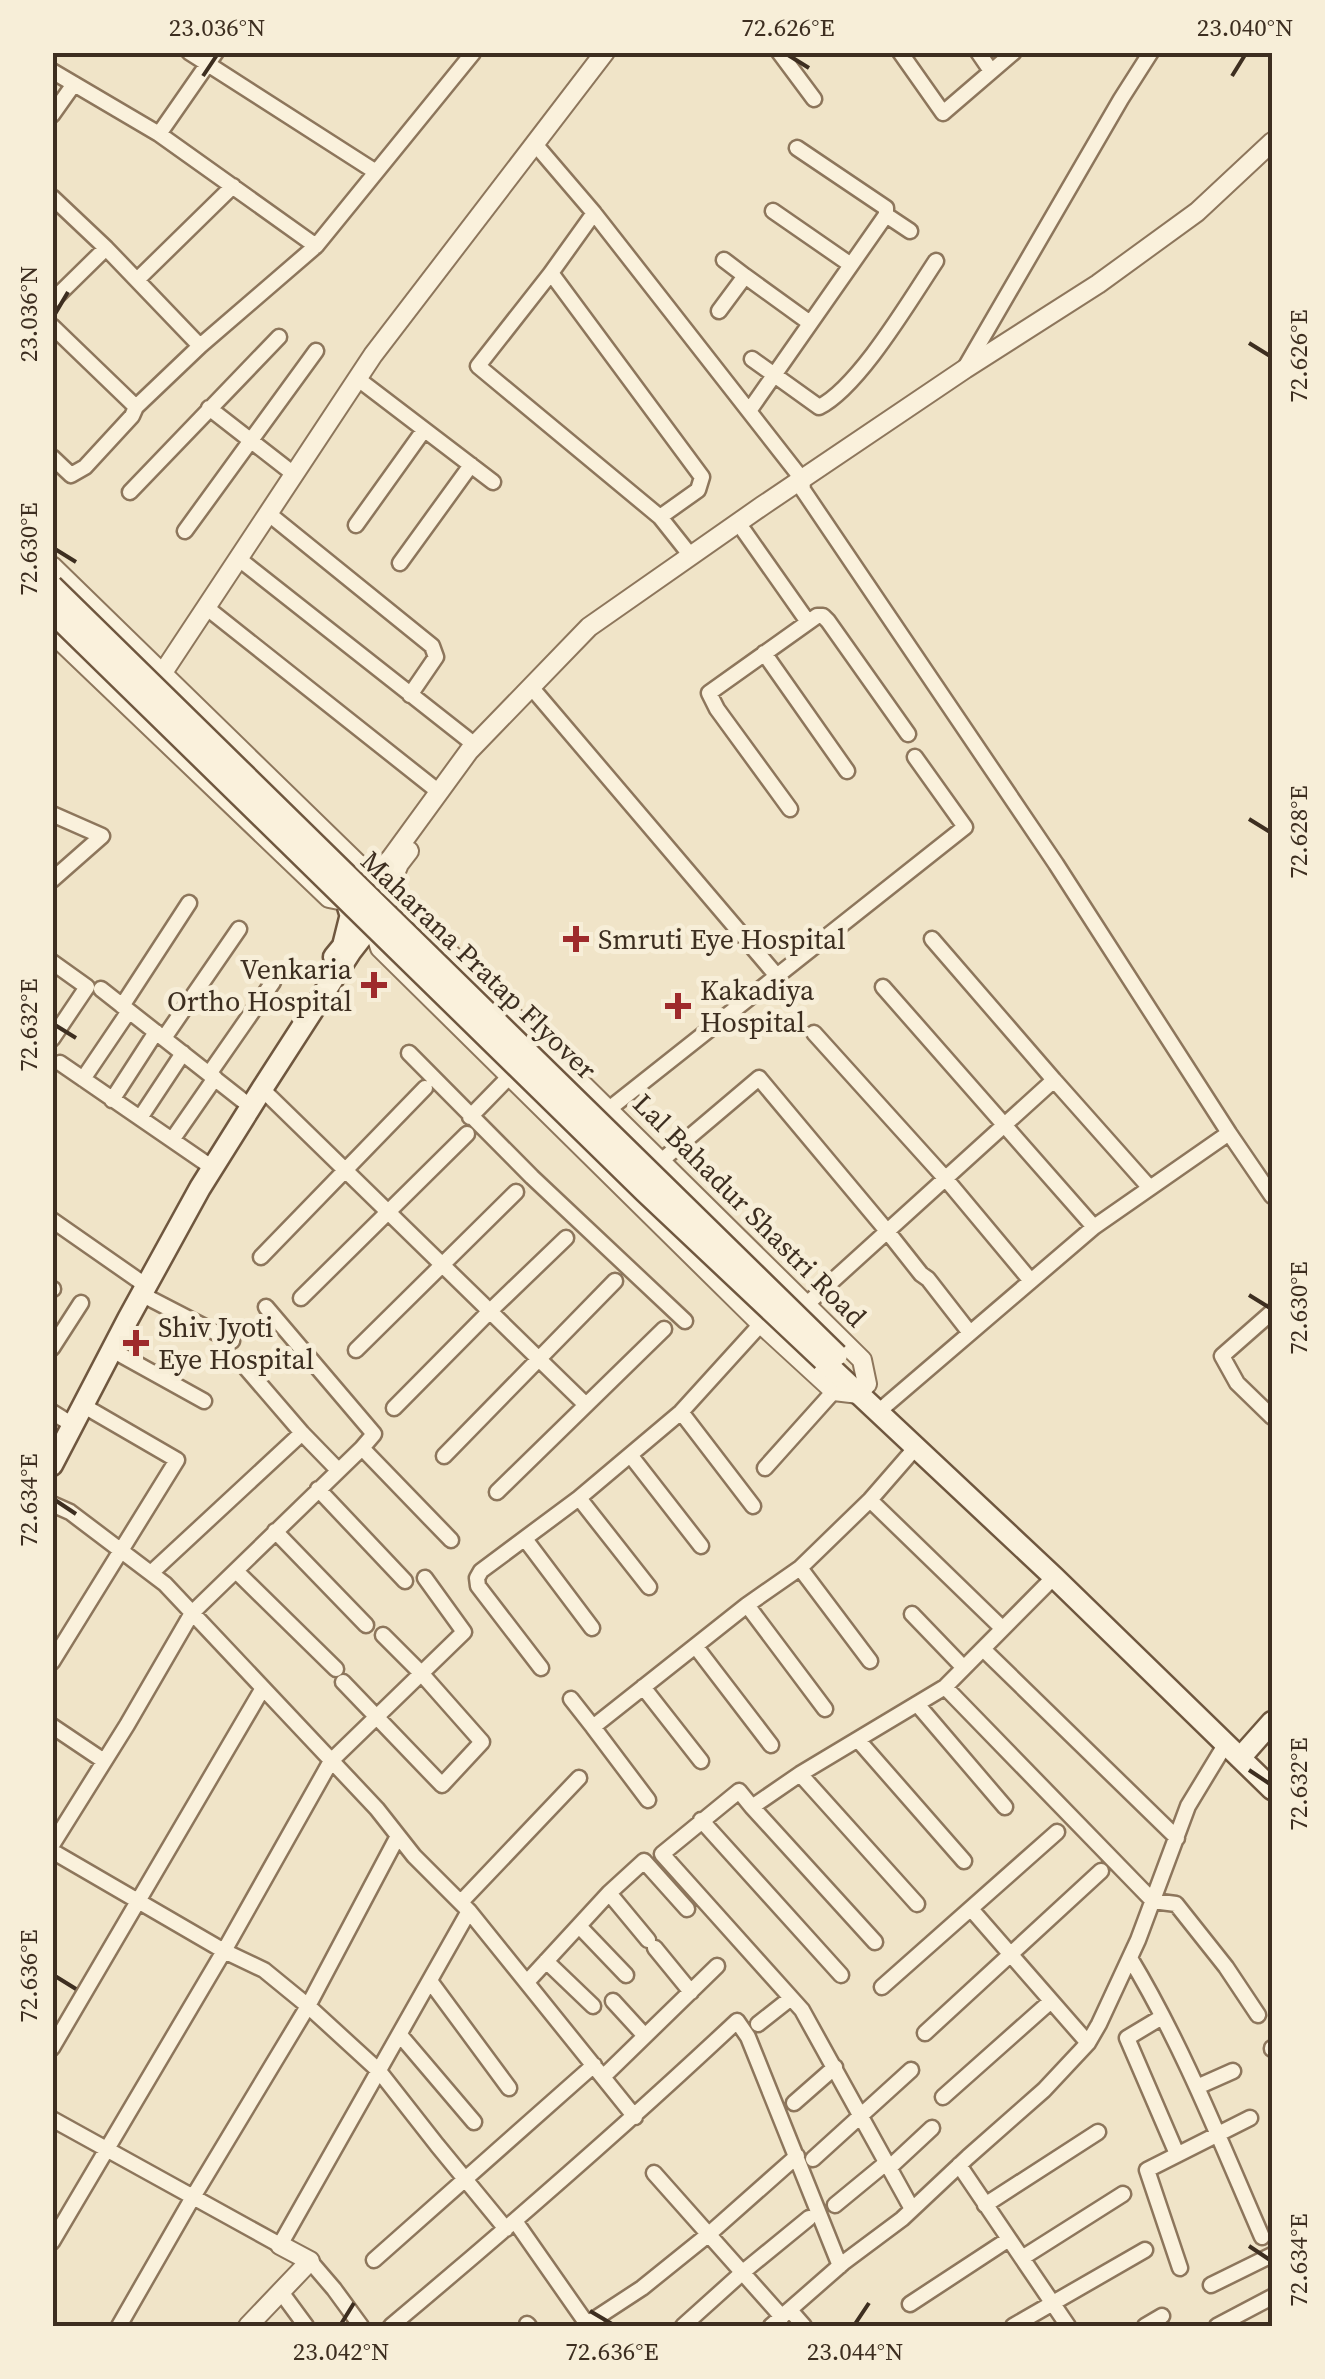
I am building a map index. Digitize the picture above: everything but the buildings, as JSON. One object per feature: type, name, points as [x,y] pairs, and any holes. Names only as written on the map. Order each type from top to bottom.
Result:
[{"type":"main road","name":"Maharana Pratap Flyover","points":[[52,586],[832,1360]]},
{"type":"main road","name":"Maharana Pratap Flyover","points":[[52,612],[604,1152],[863,1389]]},
{"type":"main road","points":[[52,1448],[60,1417],[140,1287],[200,1188],[262,1089],[352,951],[372,924],[386,916],[388,899],[378,885],[368,883],[354,889],[343,946],[204,1162],[140,1287],[84,1406],[52,1465]]},
{"type":"main road","points":[[350,908],[360,922],[372,924]]},
{"type":"main road","name":"Lal Bahadur Shastri Road","points":[[863,1389],[1238,1751],[1272,1774]]},
{"type":"main road","points":[[883,1408],[917,1446],[1238,1751],[1272,1789]]},
{"type":"main road","points":[[1238,1751],[1272,1722]]},
{"type":"street","points":[[190,52],[212,58],[376,172]]},
{"type":"street","points":[[780,52],[814,99]]},
{"type":"street","points":[[900,52],[943,112],[1014,52]]},
{"type":"street","points":[[978,52],[991,71]]},
{"type":"street","points":[[52,458],[71,475],[85,467],[136,408],[200,346],[316,246],[473,53]]},
{"type":"street","points":[[162,674],[385,340],[601,54]]},
{"type":"street","points":[[965,369],[1146,55]]},
{"type":"street","points":[[159,134],[212,58]]},
{"type":"street","points":[[52,71],[159,134],[316,246]]},
{"type":"street","points":[[52,115],[74,84]]},
{"type":"street","points":[[388,899],[399,864],[478,758],[596,635],[965,369],[1098,284],[1197,212],[1272,142]]},
{"type":"street","points":[[535,144],[594,213],[803,484],[1272,1196]]},
{"type":"street","points":[[749,411],[886,215],[886,208],[798,148]]},
{"type":"street","points":[[52,566],[358,864],[368,883],[475,745],[589,627],[690,556],[1104,293],[1204,220],[1272,156]]},
{"type":"street","points":[[137,280],[233,186]]},
{"type":"street","points":[[52,196],[200,346]]},
{"type":"street","points":[[773,211],[851,265]]},
{"type":"street","points":[[594,213],[478,366],[660,517],[690,556]]},
{"type":"street","points":[[886,215],[910,231]]},
{"type":"street","points":[[52,301],[106,248]]},
{"type":"street","points":[[724,260],[810,323]]},
{"type":"street","points":[[752,358],[819,407],[832,400],[872,354],[936,261]]},
{"type":"street","points":[[551,273],[702,476],[698,490],[660,517]]},
{"type":"street","points":[[719,311],[745,276]]},
{"type":"street","points":[[52,326],[136,408]]},
{"type":"street","points":[[130,492],[279,337]]},
{"type":"street","points":[[185,530],[316,351]]},
{"type":"street","points":[[358,379],[493,482]]},
{"type":"street","points":[[209,408],[295,475]]},
{"type":"street","points":[[356,525],[424,430]]},
{"type":"street","points":[[400,563],[470,465]]},
{"type":"street","points":[[269,514],[432,646],[436,657],[410,695]]},
{"type":"street","points":[[744,531],[808,622]]},
{"type":"street","points":[[240,559],[475,745]]},
{"type":"street","points":[[207,608],[439,792]]},
{"type":"street","points":[[790,808],[709,693],[817,616],[828,621],[908,734]]},
{"type":"street","points":[[52,634],[329,898],[350,908]]},
{"type":"street","points":[[764,653],[847,771]]},
{"type":"street","points":[[537,694],[776,976]]},
{"type":"street","points":[[609,1109],[965,827],[915,757]]},
{"type":"street","points":[[52,814],[102,836],[52,880]]},
{"type":"street","name":"Lal Bahadur Shastri Road","points":[[388,899],[412,916],[862,1360],[863,1389]]},
{"type":"street","points":[[83,1079],[190,903]]},
{"type":"street","points":[[372,924],[380,948],[761,1324],[834,1391]]},
{"type":"street","points":[[112,1100],[239,929]]},
{"type":"street","points":[[932,939],[1150,1188]]},
{"type":"street","points":[[52,962],[87,987],[53,1038]]},
{"type":"street","points":[[172,1140],[273,982]]},
{"type":"street","points":[[883,987],[1094,1227]]},
{"type":"street","points":[[101,990],[242,1100]]},
{"type":"street","points":[[814,1033],[945,1178],[1031,1281]]},
{"type":"street","points":[[140,1118],[183,1053]]},
{"type":"street","points":[[409,1053],[470,1117],[686,1321]]},
{"type":"street","points":[[60,1062],[204,1162]]},
{"type":"street","points":[[470,1117],[510,1077]]},
{"type":"street","points":[[661,1162],[759,1078],[970,1333]]},
{"type":"street","points":[[807,1304],[1054,1080]]},
{"type":"street","points":[[261,1257],[425,1088]]},
{"type":"street","points":[[262,1089],[586,1404]]},
{"type":"street","points":[[883,1408],[1094,1227],[1229,1133]]},
{"type":"street","points":[[301,1298],[468,1134]]},
{"type":"street","points":[[356,1350],[516,1192]]},
{"type":"street","points":[[52,1220],[140,1287],[232,1342]]},
{"type":"street","points":[[394,1408],[566,1238]]},
{"type":"street","points":[[444,1456],[615,1281]]},
{"type":"street","points":[[52,1348],[81,1303]]},
{"type":"street","points":[[266,1306],[374,1434],[192,1612],[52,1848],[224,1951],[264,1970],[308,2006],[380,2071],[436,2145],[511,2225],[588,2325],[642,2288],[797,2156]]},
{"type":"street","points":[[1272,1312],[1222,1356],[1237,1383],[1272,1417]]},
{"type":"street","points":[[541,1668],[478,1586],[481,1571],[579,1498],[681,1412],[761,1324]]},
{"type":"street","points":[[497,1492],[664,1329]]},
{"type":"street","points":[[112,1350],[204,1401]]},
{"type":"street","points":[[240,1361],[338,1470]]},
{"type":"street","points":[[764,1468],[834,1391],[863,1389]]},
{"type":"street","points":[[52,1662],[177,1460],[84,1406]]},
{"type":"street","points":[[681,1412],[753,1506]]},
{"type":"street","points":[[151,1574],[302,1434]]},
{"type":"street","points":[[593,1727],[800,1568],[870,1500],[917,1446]]},
{"type":"street","points":[[362,1448],[451,1540]]},
{"type":"street","points":[[631,1456],[700,1546]]},
{"type":"street","points":[[318,1489],[405,1581]]},
{"type":"street","points":[[579,1498],[649,1587]]},
{"type":"street","points":[[870,1500],[1002,1628]]},
{"type":"street","points":[[52,1504],[70,1512],[165,1584],[192,1612],[377,1810],[414,1856],[465,1906],[635,2117]]},
{"type":"street","points":[[275,1532],[366,1625]]},
{"type":"street","points":[[525,1539],[592,1628]]},
{"type":"street","points":[[800,1568],[870,1660]]},
{"type":"street","points":[[236,1571],[442,1785],[482,1742],[383,1635]]},
{"type":"street","points":[[752,1807],[945,1687],[1054,1577]]},
{"type":"street","points":[[52,2242],[332,1761],[464,1632],[425,1578]]},
{"type":"street","points":[[747,1605],[825,1710]]},
{"type":"street","points":[[912,1614],[964,1668]]},
{"type":"street","points":[[696,1647],[770,1744]]},
{"type":"street","points":[[983,1649],[1177,1838]]},
{"type":"street","points":[[643,1687],[701,1761]]},
{"type":"street","points":[[945,1687],[1153,1901],[1176,1904],[1258,2015]]},
{"type":"street","points":[[52,2048],[263,1688]]},
{"type":"street","points":[[570,1699],[648,1800]]},
{"type":"street","points":[[917,1704],[1004,1806]]},
{"type":"street","points":[[52,1726],[104,1760]]},
{"type":"street","points":[[858,1740],[964,1861]]},
{"type":"street","points":[[781,2318],[912,2209],[1044,2090],[1088,2042],[1130,1958],[1188,1806],[1238,1751]]},
{"type":"street","points":[[800,1774],[917,1904]]},
{"type":"street","points":[[280,2245],[430,1981],[465,1906],[579,1778]]},
{"type":"street","points":[[875,1942],[739,1790],[662,1854],[802,2010],[912,2209]]},
{"type":"street","points":[[700,1820],[841,1976]]},
{"type":"street","points":[[882,1987],[1057,1832]]},
{"type":"street","points":[[119,2326],[308,2006],[398,1836]]},
{"type":"street","points":[[527,1982],[609,1892],[644,1860],[687,1909]]},
{"type":"street","points":[[925,2033],[1101,1871]]},
{"type":"street","points":[[609,1892],[691,1992]]},
{"type":"street","points":[[971,1909],[1088,2042]]},
{"type":"street","points":[[578,1926],[626,1974]]},
{"type":"street","points":[[1130,1958],[1196,2087],[1262,2237]]},
{"type":"street","points":[[546,1962],[593,2006]]},
{"type":"street","points":[[374,2260],[466,2179],[645,2036],[717,1966]]},
{"type":"street","points":[[430,1981],[509,2088]]},
{"type":"street","points":[[758,2024],[791,1998]]},
{"type":"street","points":[[943,2097],[1051,2000]]},
{"type":"street","points":[[613,2001],[645,2036]]},
{"type":"street","points":[[1162,2017],[1126,2038],[1177,2154]]},
{"type":"street","points":[[391,2326],[635,2117],[736,2021],[748,2038],[840,2266]]},
{"type":"street","points":[[400,2035],[474,2122]]},
{"type":"street","points":[[794,2103],[835,2067]]},
{"type":"street","points":[[813,2159],[911,2070]]},
{"type":"street","points":[[1196,2087],[1233,2071]]},
{"type":"street","points":[[1180,2268],[1147,2170],[1250,2118]]},
{"type":"street","points":[[52,2120],[310,2261],[361,2326]]},
{"type":"street","points":[[835,2204],[932,2128]]},
{"type":"street","points":[[985,2204],[1098,2132]]},
{"type":"street","points":[[959,2165],[1068,2326]]},
{"type":"street","points":[[654,2173],[781,2318],[804,2326]]},
{"type":"street","points":[[1022,2258],[1122,2194]]},
{"type":"street","points":[[683,2326],[810,2218]]},
{"type":"street","points":[[910,2304],[1008,2239]]},
{"type":"street","points":[[1013,2326],[1145,2250]]},
{"type":"street","points":[[1211,2286],[1272,2255]]},
{"type":"street","points":[[248,2326],[310,2261]]},
{"type":"street","points":[[281,2292],[306,2326]]},
{"type":"street","points":[[1217,2326],[1272,2297]]},
{"type":"street","points":[[1145,2326],[1162,2316]]},
{"type":"place","name":"Smruti Eye Hospital","points":[[576,939]]},
{"type":"place","name":"Venkaria Ortho Hospital","points":[[374,985]]},
{"type":"place","name":"Kakadiya Hospital","points":[[678,1006]]},
{"type":"place","name":"Shiv Jyoti Eye Hospital","points":[[136,1343]]}]
